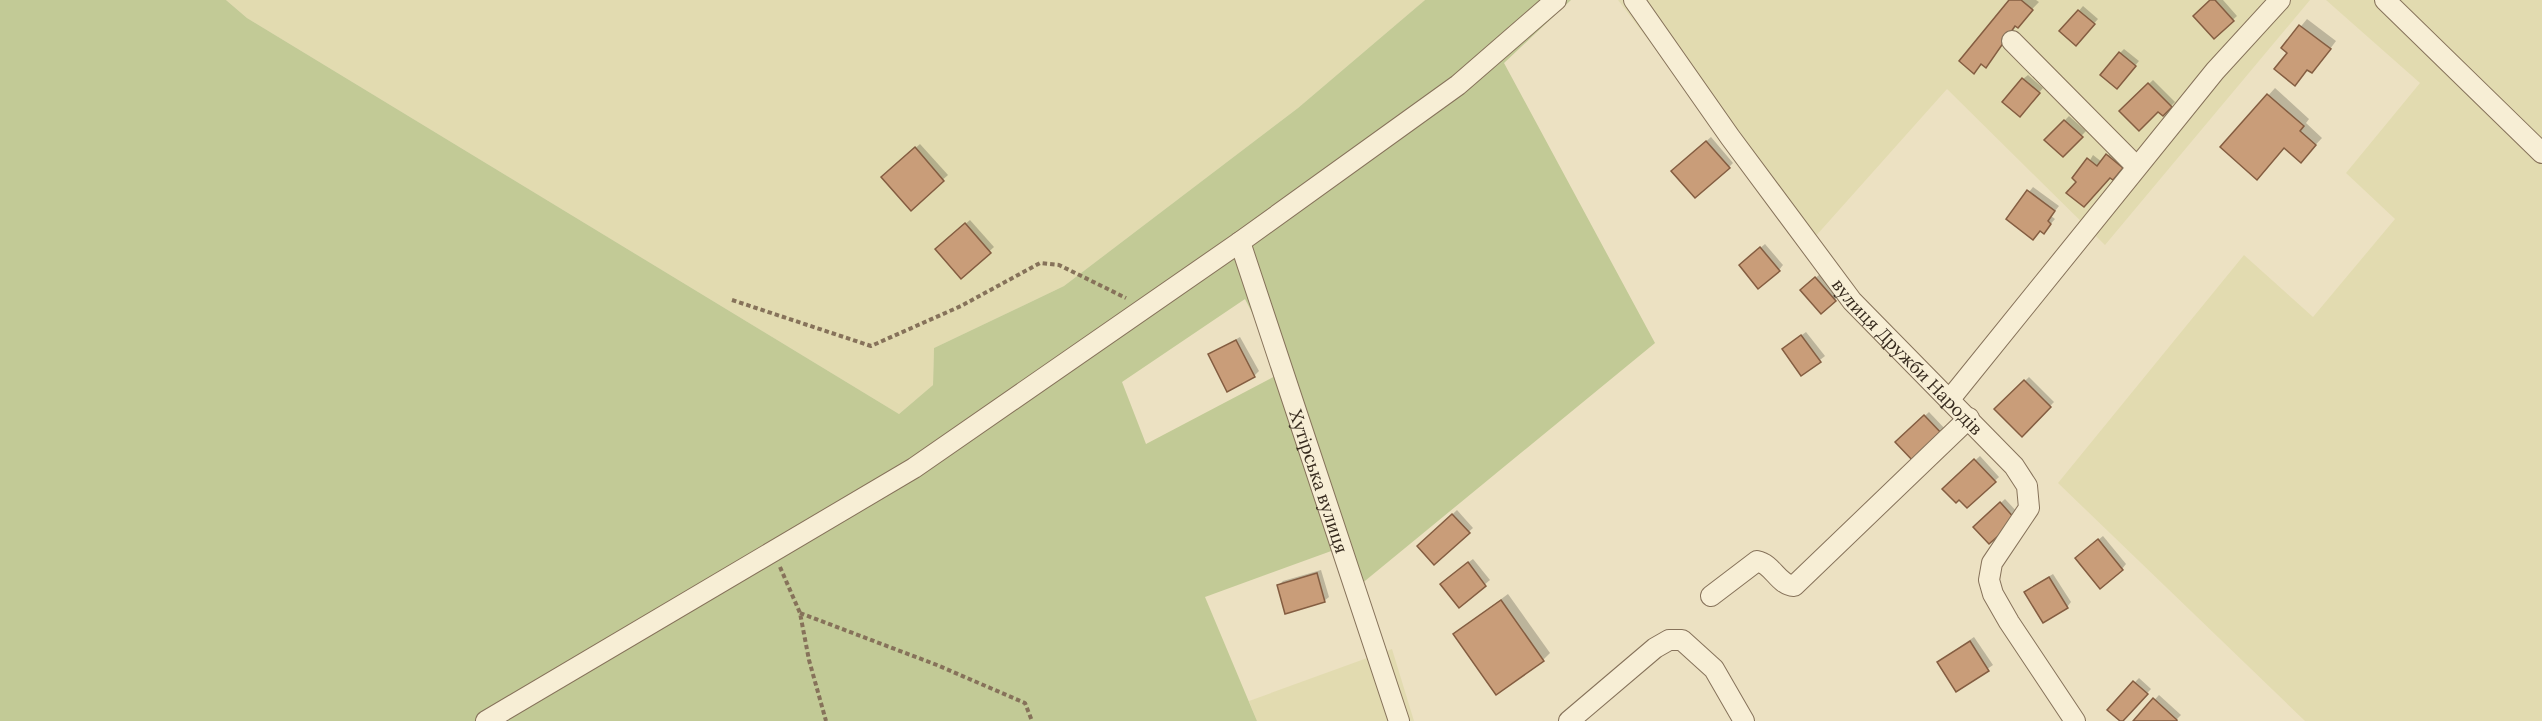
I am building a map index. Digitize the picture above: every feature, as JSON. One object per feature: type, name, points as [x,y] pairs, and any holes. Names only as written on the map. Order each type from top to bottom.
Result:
[{"type":"street","points":[[486,721],[914,468],[1240,242],[1458,85],[1556,0]]},
{"type":"street","name":"вулиця Дружби Народів","points":[[1634,0],[1730,137],[1852,301],[1969,418],[2014,466],[2027,486],[2030,508],[1992,563],[1989,580],[1993,594],[2075,721]]},
{"type":"street","points":[[1950,399],[2136,166],[2215,71],[2280,0]]},
{"type":"street","points":[[2385,0],[2542,153]]},
{"type":"street","points":[[2012,41],[2136,166]]},
{"type":"street","name":"Хутірська вулиця","points":[[1240,242],[1399,721]]},
{"type":"street","points":[[1711,596],[1757,561],[1764,562],[1785,584],[1794,586],[1969,418]]},
{"type":"street","points":[[1569,721],[1655,648],[1669,640],[1682,640],[1714,669],[1744,721]]},
{"type":"path","points":[[732,300],[871,346],[961,306],[1040,263],[1059,265],[1146,308]]},
{"type":"path","points":[[773,553],[800,613],[809,660],[826,721]]},
{"type":"path","points":[[800,613],[937,665],[1025,703],[1032,721]]},
{"type":"shaded area","points":[[226,0],[1425,0],[1298,108],[1064,286],[934,348],[933,385],[899,414],[247,18]]},
{"type":"shaded area","points":[[1618,0],[2310,0],[2105,245],[1947,89],[1806,247]]},
{"type":"shaded area","points":[[2326,0],[2542,0],[2542,721],[2305,721],[2058,483],[2244,255],[2313,317],[2395,219],[2346,173],[2420,83]]},
{"type":"shaded area","points":[[1392,649],[1414,721],[1257,721],[1249,701]]},
{"type":"green space","points":[[0,0],[226,0],[247,18],[899,414],[933,385],[934,348],[1064,286],[1298,108],[1425,0],[1571,0],[1504,63],[1655,343],[1349,594],[1334,550],[1205,597],[1257,721],[0,721]],"holes":[[[1245,299],[1270,347],[1279,374],[1146,444],[1122,382]]]},
{"type":"building","points":[[2009,0],[2021,0],[2033,10],[2018,28],[2015,26],[1986,68],[1981,64],[1974,74],[1959,61]]},
{"type":"building","points":[[2210,0],[2215,0],[2234,21],[2214,39],[2193,16]]},
{"type":"building","points":[[2078,10],[2095,24],[2076,46],[2059,31]]},
{"type":"building","points":[[2299,25],[2331,49],[2312,73],[2307,70],[2295,86],[2274,69],[2287,53],[2281,48]]},
{"type":"building","points":[[2119,52],[2136,66],[2117,89],[2100,75]]},
{"type":"building","points":[[2022,78],[2040,93],[2020,117],[2002,102]]},
{"type":"building","points":[[2148,83],[2172,107],[2163,116],[2158,112],[2139,131],[2119,111]]},
{"type":"building","points":[[2267,94],[2304,126],[2300,131],[2316,145],[2301,163],[2284,148],[2257,180],[2220,147]]},
{"type":"building","points":[[2064,120],[2083,137],[2063,157],[2044,140]]},
{"type":"building","points":[[1706,141],[1730,168],[1695,198],[1671,171]]},
{"type":"building","points":[[915,147],[944,181],[911,211],[881,177]]},
{"type":"building","points":[[2106,154],[2123,168],[2113,180],[2110,178],[2084,207],[2066,193],[2076,182],[2072,178],[2087,158],[2097,166]]},
{"type":"building","points":[[2027,190],[2055,211],[2048,221],[2051,224],[2044,234],[2040,231],[2033,240],[2006,219]]},
{"type":"building","points":[[965,223],[991,253],[961,279],[935,249]]},
{"type":"building","points":[[1760,247],[1780,271],[1758,289],[1739,265]]},
{"type":"building","points":[[1815,277],[1836,301],[1821,314],[1800,290]]},
{"type":"building","points":[[1801,335],[1821,362],[1801,376],[1782,349]]},
{"type":"building","points":[[1236,340],[1255,377],[1227,392],[1208,354]]},
{"type":"building","points":[[2024,380],[2051,407],[2022,437],[1994,409]]},
{"type":"building","points":[[1924,415],[1943,435],[1914,462],[1895,442]]},
{"type":"building","points":[[1974,459],[1996,482],[1967,508],[1959,500],[1956,503],[1942,489]]},
{"type":"building","points":[[2000,502],[2016,520],[1989,544],[1973,527]]},
{"type":"building","points":[[1452,514],[1470,533],[1434,565],[1417,546]]},
{"type":"building","points":[[2098,539],[2123,570],[2100,589],[2075,558]]},
{"type":"building","points":[[1468,562],[1486,586],[1459,608],[1440,584]]},
{"type":"building","points":[[1317,573],[1325,602],[1285,614],[1277,585]]},
{"type":"building","points":[[2049,577],[2068,608],[2043,623],[2024,592]]},
{"type":"building","points":[[1501,600],[1544,661],[1496,695],[1453,634]]},
{"type":"building","points":[[1970,641],[1989,671],[1956,692],[1937,662]]},
{"type":"building","points":[[2133,681],[2148,694],[2123,721],[2120,721],[2107,710]]},
{"type":"building","points":[[2153,698],[2177,720],[2177,721],[2133,721]]}]
